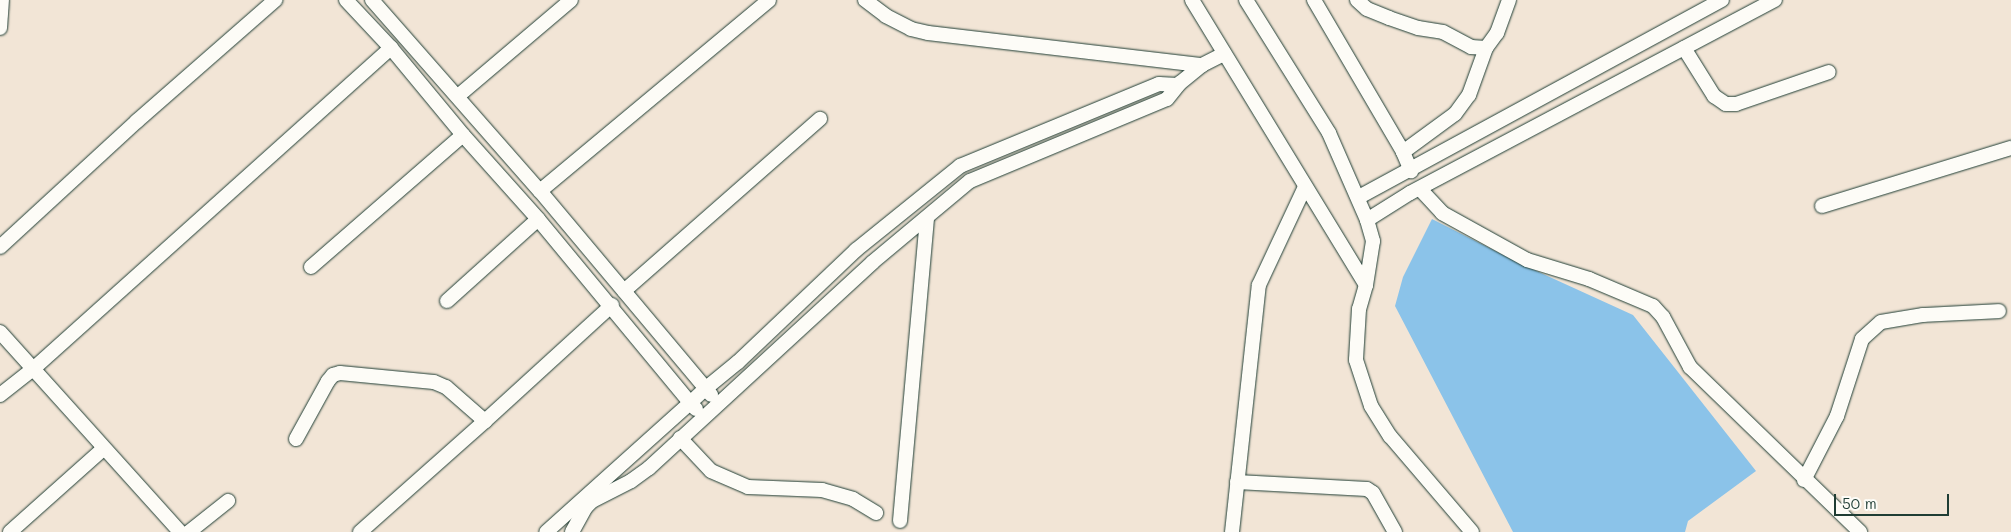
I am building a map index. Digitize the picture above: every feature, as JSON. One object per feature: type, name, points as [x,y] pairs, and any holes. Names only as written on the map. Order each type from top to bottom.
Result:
[{"type":"street","points":[[0,28],[2,0]]},
{"type":"street","points":[[0,247],[144,115],[275,0]]},
{"type":"street","points":[[346,0],[391,48],[462,135],[538,218],[703,417]]},
{"type":"street","points":[[458,96],[571,0]]},
{"type":"street","points":[[540,191],[769,0]]},
{"type":"street","points":[[865,0],[886,16],[911,29],[928,34],[1202,65]]},
{"type":"street","points":[[1192,0],[1366,285]]},
{"type":"street","points":[[1246,0],[1329,133],[1368,220],[1373,241],[1366,285],[1359,309],[1356,360],[1371,406],[1390,436],[1472,532]]},
{"type":"street","points":[[1314,0],[1403,152],[1410,172]]},
{"type":"street","points":[[1357,0],[1367,9],[1389,18],[1418,28],[1443,32],[1471,47],[1486,48]]},
{"type":"street","points":[[1403,152],[1455,114],[1469,95],[1486,48],[1497,33],[1509,0]]},
{"type":"street","points":[[1359,197],[1410,172],[1722,0]]},
{"type":"street","points":[[1368,220],[1420,189],[1775,0]]},
{"type":"street","points":[[376,1],[499,146],[540,191],[718,403]]},
{"type":"street","points":[[0,396],[33,369],[391,48]]},
{"type":"street","points":[[1684,48],[1714,96],[1726,104],[1736,104],[1829,72]]},
{"type":"street","points":[[572,532],[583,505],[592,502],[641,474],[873,262],[970,182],[1166,99],[1178,85],[1202,65],[1224,54]]},
{"type":"street","points":[[546,532],[583,505],[690,403],[738,362],[856,250],[960,166],[1159,84],[1178,85]]},
{"type":"street","points":[[624,291],[820,119]]},
{"type":"street","points":[[311,267],[462,135]]},
{"type":"street","points":[[485,160],[499,146]]},
{"type":"street","points":[[1822,206],[2011,148]]},
{"type":"street","points":[[1232,532],[1259,285],[1306,187]]},
{"type":"street","points":[[1420,189],[1442,213],[1528,260],[1589,279],[1653,306],[1663,317],[1690,367],[1804,480],[1860,532]]},
{"type":"street","points":[[447,300],[538,218]]},
{"type":"street","points":[[900,521],[927,218]]},
{"type":"street","points":[[360,532],[612,305]]},
{"type":"street","points":[[1804,480],[1837,416],[1862,339],[1881,322],[1923,315],[1999,310]]},
{"type":"street","points":[[0,332],[103,449],[180,532]]},
{"type":"street","points":[[296,438],[328,381],[333,375],[340,373],[434,382],[446,387],[485,421]]},
{"type":"street","points":[[680,438],[711,471],[748,487],[822,490],[853,498],[876,513]]},
{"type":"street","points":[[10,532],[103,449]]},
{"type":"street","points":[[1237,482],[1366,488],[1373,493],[1395,532]]},
{"type":"street","points":[[189,532],[228,501]]},
{"type":"water","points":[[1432,219],[1519,263],[1633,315],[1756,471],[1688,521],[1685,532],[1513,532],[1395,306],[1403,277]]}]
